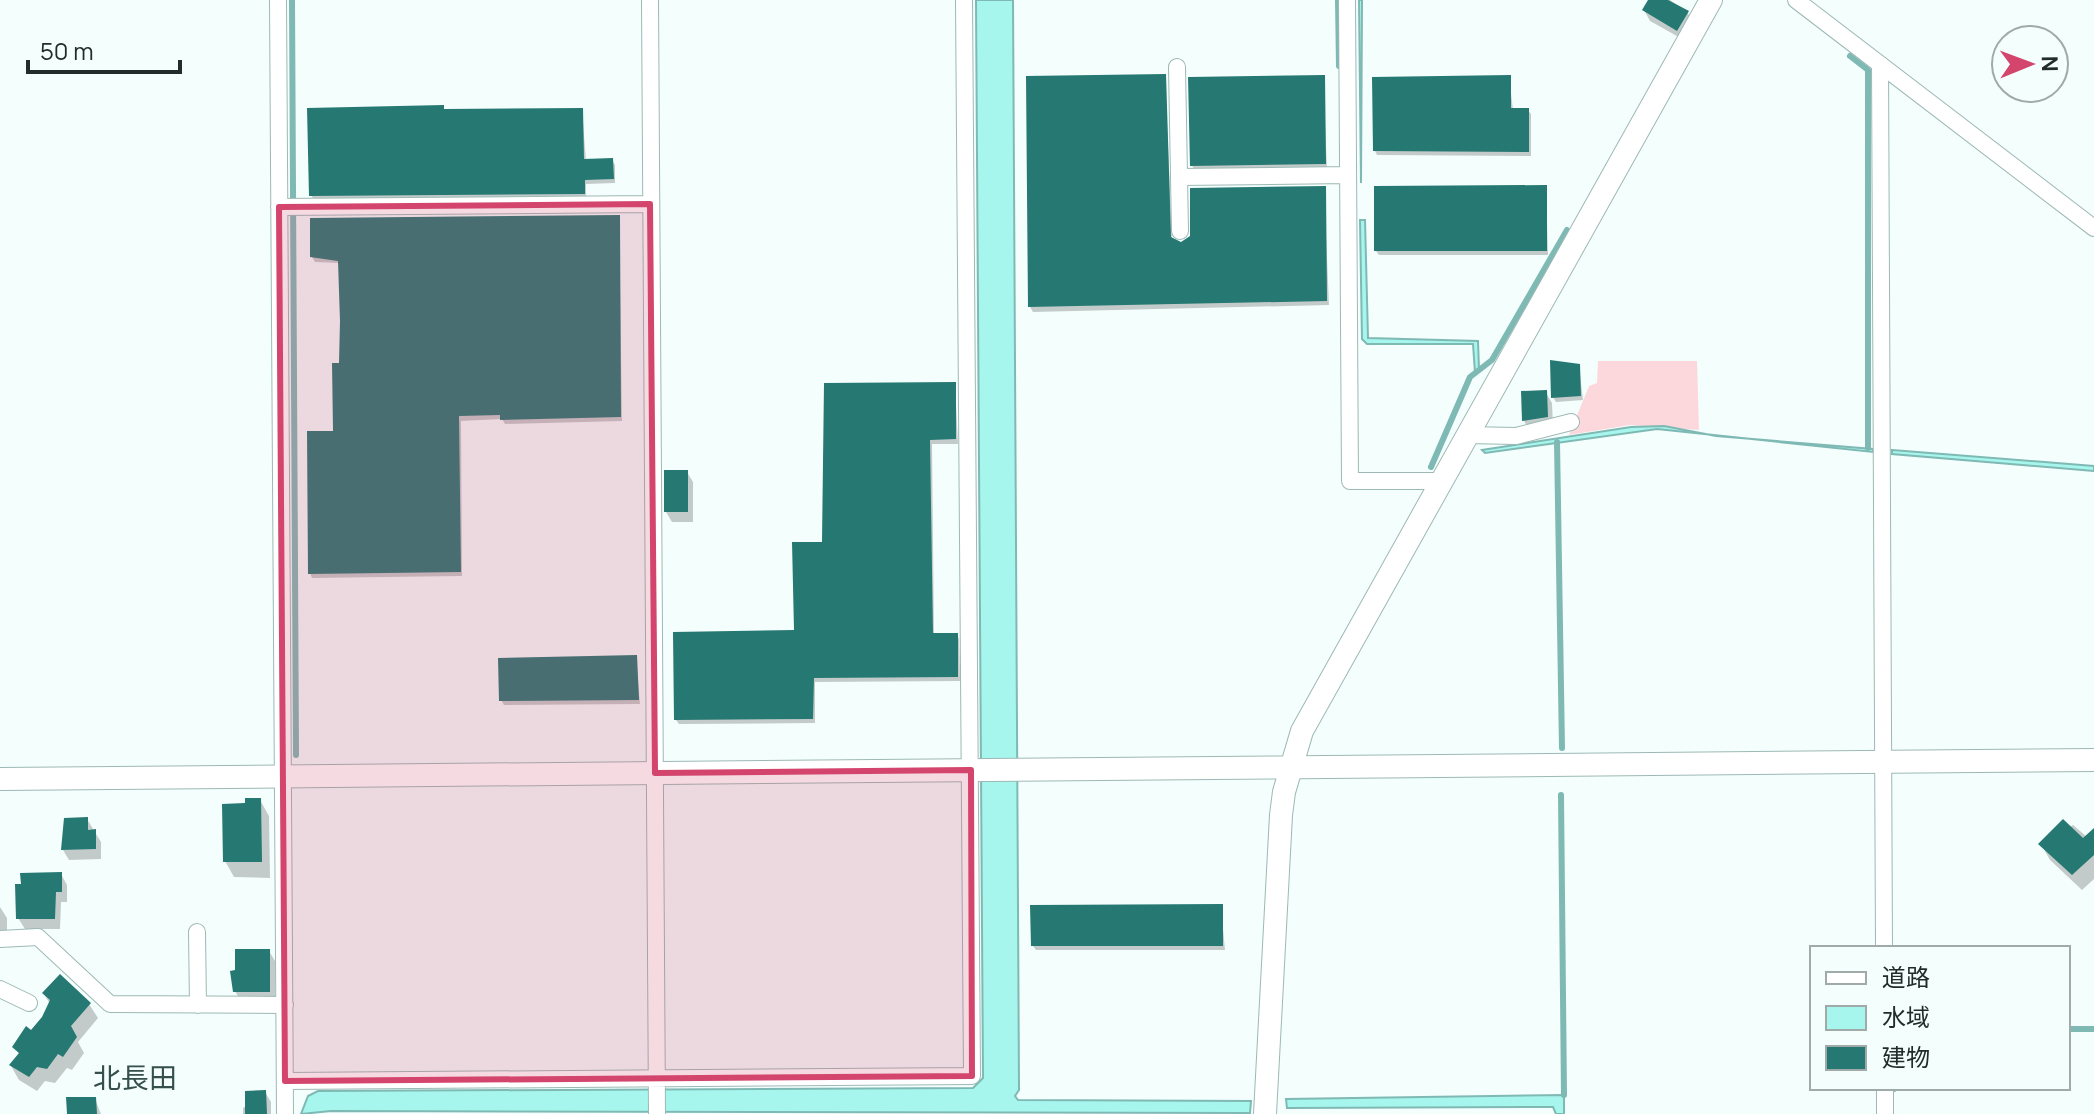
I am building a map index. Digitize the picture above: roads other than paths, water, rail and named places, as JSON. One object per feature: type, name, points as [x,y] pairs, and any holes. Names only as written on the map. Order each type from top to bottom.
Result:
[{"type":"street","points":[[278,0],[285,1114]]},
{"type":"street","points":[[650,0],[657,1114]]},
{"type":"street","points":[[285,1081],[972,1076],[975,770],[964,0]]},
{"type":"street","points":[[1347,0],[1350,481],[1442,481]]},
{"type":"street","points":[[1265,1114],[1281,815],[1290,768],[1302,731],[1711,0]]},
{"type":"street","points":[[1796,0],[2094,228]]},
{"type":"street","points":[[1880,64],[1884,946]]},
{"type":"street","points":[[1177,67],[1180,231]]},
{"type":"street","points":[[1179,177],[1348,175]]},
{"type":"street","points":[[279,207],[650,204]]},
{"type":"street","points":[[1467,435],[1516,436],[1571,422]]},
{"type":"street","points":[[0,779],[284,773],[1883,765],[2094,760]]},
{"type":"street","points":[[197,932],[198,1005]]},
{"type":"street","points":[[0,939],[38,937],[110,1004],[285,1005]]},
{"type":"street","points":[[0,989],[29,1003]]},
{"type":"street","points":[[1885,1090],[1885,1114]]},
{"type":"water","points":[[976,0],[1013,0],[1019,1090],[1015,1096],[1018,1100],[1251,1101],[1250,1113],[331,1111],[301,1114],[308,1096],[318,1091],[973,1088],[983,1078]]},
{"type":"water","points":[[1359,0],[1362,0],[1361,183]]},
{"type":"water","points":[[1360,220],[1365,220],[1368,338],[1478,341],[1479,370],[1475,372],[1473,344],[1367,344],[1362,339]]},
{"type":"water","points":[[1664,426],[1708,434],[1657,429],[1485,453],[1482,450],[1631,427]]},
{"type":"water","points":[[1746,439],[1873,449],[1873,452]]},
{"type":"water","points":[[1892,450],[2094,466],[2094,471],[1892,454]]},
{"type":"water","points":[[1564,1095],[1564,1114],[1556,1114],[1553,1107],[1287,1108],[1286,1099]]},
{"type":"waterway","points":[[292,0],[296,755]]},
{"type":"waterway","points":[[1338,0],[1339,66]]},
{"type":"waterway","points":[[1850,56],[1868,70],[1868,448]]},
{"type":"waterway","points":[[1431,467],[1470,377],[1492,360],[1567,230]]},
{"type":"waterway","points":[[1557,442],[1562,748]]},
{"type":"waterway","points":[[1561,795],[1564,1095]]},
{"type":"waterway","points":[[2070,1029],[2094,1029]]},
{"type":"district","name":"北長田","points":[[135,1077]]}]
